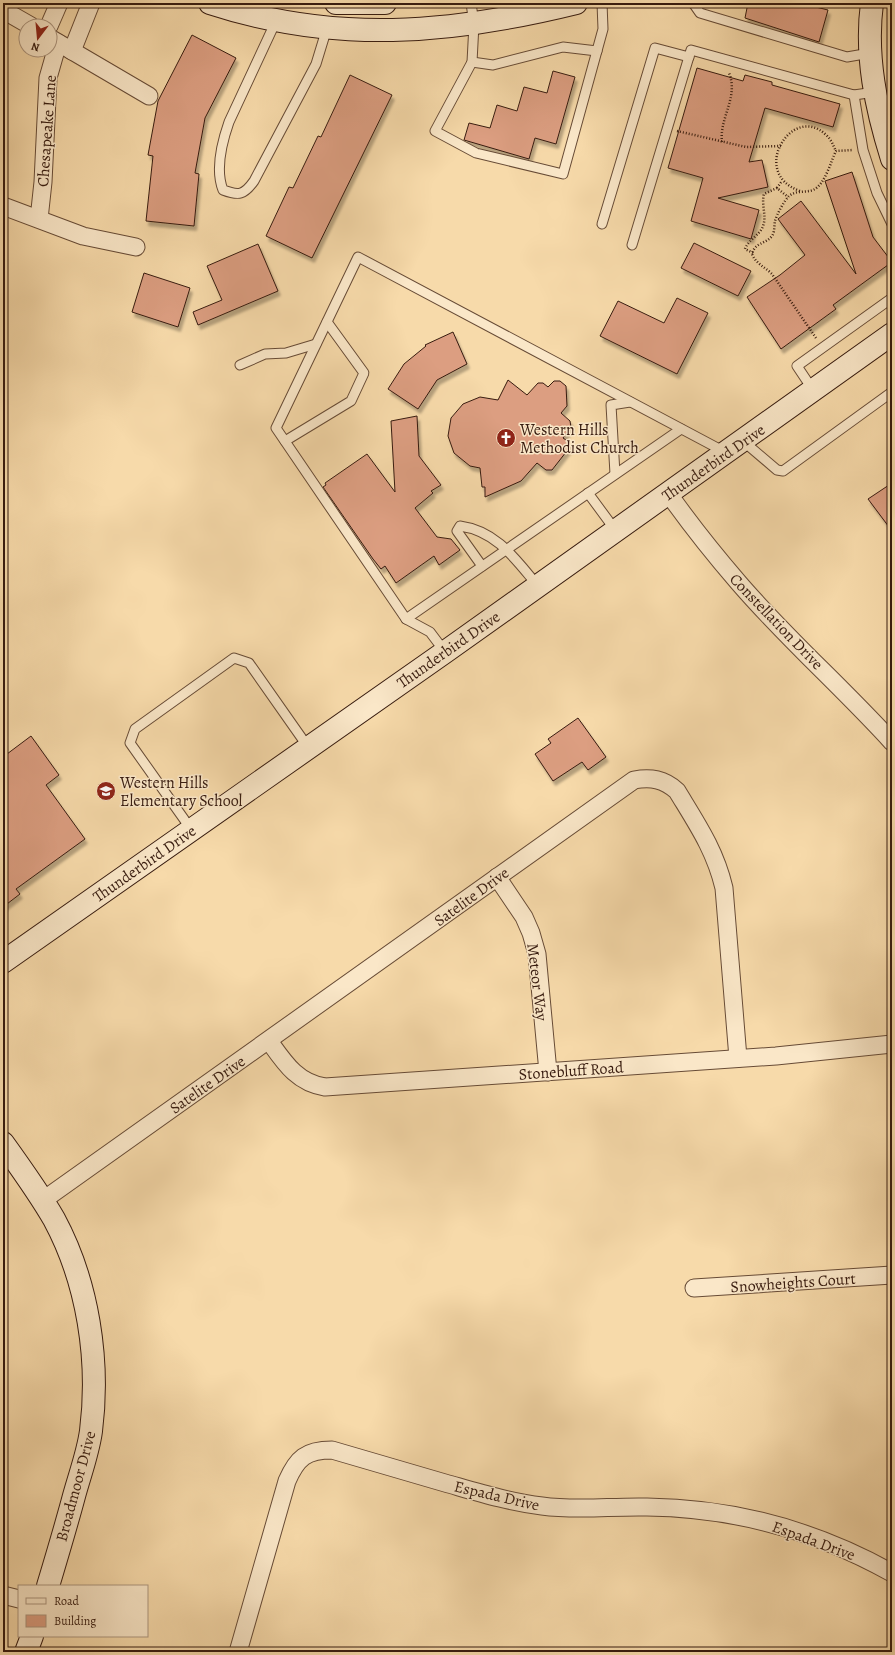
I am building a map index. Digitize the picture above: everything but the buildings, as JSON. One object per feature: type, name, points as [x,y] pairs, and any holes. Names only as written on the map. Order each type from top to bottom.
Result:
[{"type":"street","points":[[52,18],[59,3]]},
{"type":"street","name":"Chesapeake Lane","points":[[39,219],[43,182],[48,78],[60,44],[91,3]]},
{"type":"street","points":[[210,3],[242,13],[295,25],[389,31],[474,24],[576,3]]},
{"type":"street","points":[[336,3],[385,3]]},
{"type":"street","points":[[332,28],[340,3]]},
{"type":"street","points":[[872,3],[870,53],[864,93],[881,125],[892,159]]},
{"type":"street","points":[[3,10],[18,19]]},
{"type":"street","points":[[60,44],[149,96]]},
{"type":"street","points":[[3,206],[83,236],[136,247]]},
{"type":"street","name":"Thunderbird Drive","points":[[3,962],[308,747],[446,652],[892,334]]},
{"type":"street","name":"Constellation Drive","points":[[668,493],[690,524],[738,582],[855,701],[892,742]]},
{"type":"street","name":"Satelite Drive","points":[[42,1201],[269,1041],[629,782],[646,778],[659,780],[670,785],[677,791],[712,850],[719,867],[724,888],[738,1058]]},
{"type":"street","name":"Meteor Way","points":[[497,877],[524,917],[531,933],[537,954],[548,1072]]},
{"type":"street","name":"Stonebluff Road","points":[[269,1041],[296,1075],[307,1082],[325,1087],[738,1058],[892,1044]]},
{"type":"street","name":"Broadmoor Drive","points":[[3,1144],[54,1219],[69,1251],[80,1284],[91,1338],[94,1396],[90,1432],[84,1462],[48,1585]]},
{"type":"street","name":"Snowheights Court","points":[[694,1288],[892,1275]]},
{"type":"street","name":"Espada Drive","points":[[238,1652],[287,1481],[294,1466],[302,1457],[320,1450],[332,1450],[503,1500],[542,1506],[580,1509],[646,1507],[682,1508],[740,1516],[768,1522],[823,1540],[892,1573]]},
{"type":"street","points":[[3,1595],[18,1599]]},
{"type":"street","points":[[26,1652],[32,1637]]},
{"type":"lane","points":[[471,3],[474,24],[472,62],[435,131],[476,153],[563,174],[603,29],[602,3]]},
{"type":"lane","points":[[693,3],[700,13],[847,57],[870,53]]},
{"type":"lane","points":[[276,21],[223,138],[219,180],[223,190],[235,194],[246,191],[254,182],[316,64],[332,28]]},
{"type":"lane","points":[[472,62],[493,65],[563,46],[597,51]]},
{"type":"lane","points":[[602,224],[655,48],[689,57]]},
{"type":"lane","points":[[632,245],[691,50],[864,93],[863,150],[877,193],[892,224]]},
{"type":"lane","points":[[446,652],[430,632],[406,619],[276,428],[358,257],[681,428],[734,447],[777,470],[783,471],[892,392]]},
{"type":"lane","points":[[813,390],[797,366],[892,298]]},
{"type":"lane","points":[[285,441],[351,401],[364,373],[327,322]]},
{"type":"lane","points":[[240,365],[265,354],[286,353],[316,344]]},
{"type":"lane","points":[[615,474],[611,405],[630,402]]},
{"type":"lane","points":[[406,619],[681,428]]},
{"type":"lane","points":[[588,493],[616,531]]},
{"type":"lane","points":[[482,566],[461,538],[458,531],[460,526],[470,527],[496,540],[508,549],[538,586]]},
{"type":"lane","points":[[192,829],[130,743],[135,729],[234,658],[249,663],[308,747]]},
{"type":"path","points":[[722,142],[721,134],[731,97],[733,82],[727,67],[726,59]]},
{"type":"path","points":[[805,126],[823,132],[828,136],[836,151],[829,170],[817,187],[813,190],[800,191],[790,188],[779,176],[776,164],[781,146],[790,132],[799,127],[805,126]]},
{"type":"path","points":[[667,129],[746,146],[781,146]]},
{"type":"path","points":[[836,151],[863,150]]},
{"type":"path","points":[[782,181],[778,188],[764,194],[762,202],[764,217],[762,229],[746,245],[745,249],[753,253],[757,263],[772,274],[822,348]]},
{"type":"path","points":[[778,188],[788,197]]},
{"type":"path","points":[[753,253],[758,244],[770,238],[773,234],[775,221],[788,197],[800,191]]},
{"type":"place","name":"Western Hills Methodist Church","points":[[506,438]]},
{"type":"place","name":"Western Hills Elementary School","points":[[106,791]]}]
